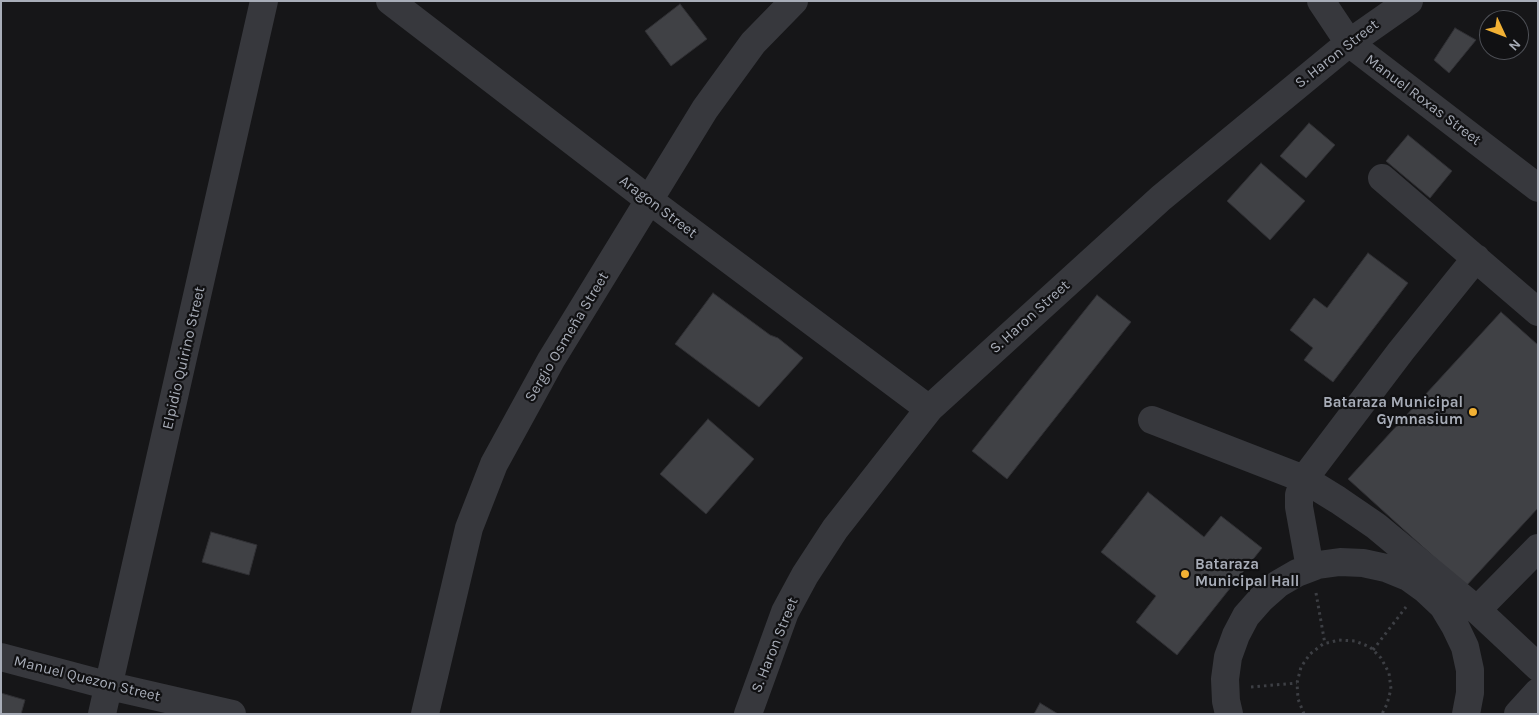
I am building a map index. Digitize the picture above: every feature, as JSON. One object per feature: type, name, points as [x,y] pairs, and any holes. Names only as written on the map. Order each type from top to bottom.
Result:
[{"type":"street","name":"Elpidio Quirino Street","points":[[102,714],[110,686],[264,1]]},
{"type":"street","name":"Aragon Street","points":[[390,1],[649,200],[929,409]]},
{"type":"street","name":"Sergio Osmeña Street","points":[[426,714],[469,528],[494,464],[551,360],[705,110],[748,50],[794,1]]},
{"type":"street","name":"Manuel Roxas Street","points":[[1321,1],[1349,42],[1538,188]]},
{"type":"street","name":"S. Haron Street","points":[[748,714],[785,612],[805,575],[836,529],[929,409],[1161,198],[1349,42],[1409,1]]},
{"type":"street","points":[[1382,178],[1538,312]]},
{"type":"street","points":[[1311,568],[1299,506],[1299,495],[1304,479],[1401,351],[1476,258]]},
{"type":"street","points":[[1152,420],[1304,479],[1376,526],[1478,610],[1538,667]]},
{"type":"street","points":[[1478,610],[1538,548]]},
{"type":"street","points":[[1227,702],[1225,679],[1228,657],[1246,616],[1261,599],[1278,584],[1297,573],[1318,565],[1340,562],[1363,563],[1386,568],[1408,577],[1443,606],[1456,626],[1465,647],[1470,670],[1470,693],[1466,714]]},
{"type":"street","name":"Manuel Quezon Street","points":[[1,657],[110,686],[232,714]]},
{"type":"street","points":[[1518,714],[1538,692]]},
{"type":"path","points":[[1311,568],[1325,644]]},
{"type":"path","points":[[1373,650],[1421,586]]},
{"type":"path","points":[[1304,714],[1298,698],[1296,682],[1301,667],[1310,654],[1325,644],[1339,640],[1355,641],[1373,650],[1381,658],[1389,673],[1391,689],[1382,714]]},
{"type":"path","points":[[1227,702],[1296,682]]},
{"type":"building","points":[[680,4],[707,39],[671,66],[645,31]]},
{"type":"building","points":[[1455,28],[1476,40],[1449,73],[1434,60]]},
{"type":"building","points":[[1309,123],[1335,145],[1306,178],[1280,156]]},
{"type":"building","points":[[1408,135],[1452,171],[1430,198],[1386,161]]},
{"type":"building","points":[[1261,163],[1305,201],[1270,240],[1227,201]]},
{"type":"building","points":[[1368,253],[1408,283],[1333,382],[1304,360],[1313,348],[1290,330],[1314,298],[1327,308]]},
{"type":"building","points":[[713,293],[770,335],[778,338],[803,358],[759,407],[675,344]]},
{"type":"building","points":[[1097,295],[1131,322],[1007,479],[972,451]]},
{"type":"building","name":"Bataraza Municipal Gymnasium","points":[[1501,312],[1538,345],[1538,508],[1466,586],[1348,479]]},
{"type":"building","points":[[708,419],[754,459],[706,514],[660,474]]},
{"type":"building","name":"Bataraza Municipal Hall","points":[[1148,492],[1204,537],[1221,516],[1262,548],[1177,655],[1136,622],[1156,596],[1101,552]]},
{"type":"building","points":[[211,532],[257,545],[249,575],[202,562]]},
{"type":"building","points":[[1,693],[25,700],[21,714],[1,714]]},
{"type":"building","points":[[1040,703],[1058,714],[1034,714]]},
{"type":"place","name":"Bataraza Municipal Gymnasium","points":[[1473,412]]},
{"type":"place","name":"Bataraza Municipal Hall","points":[[1185,574]]}]
